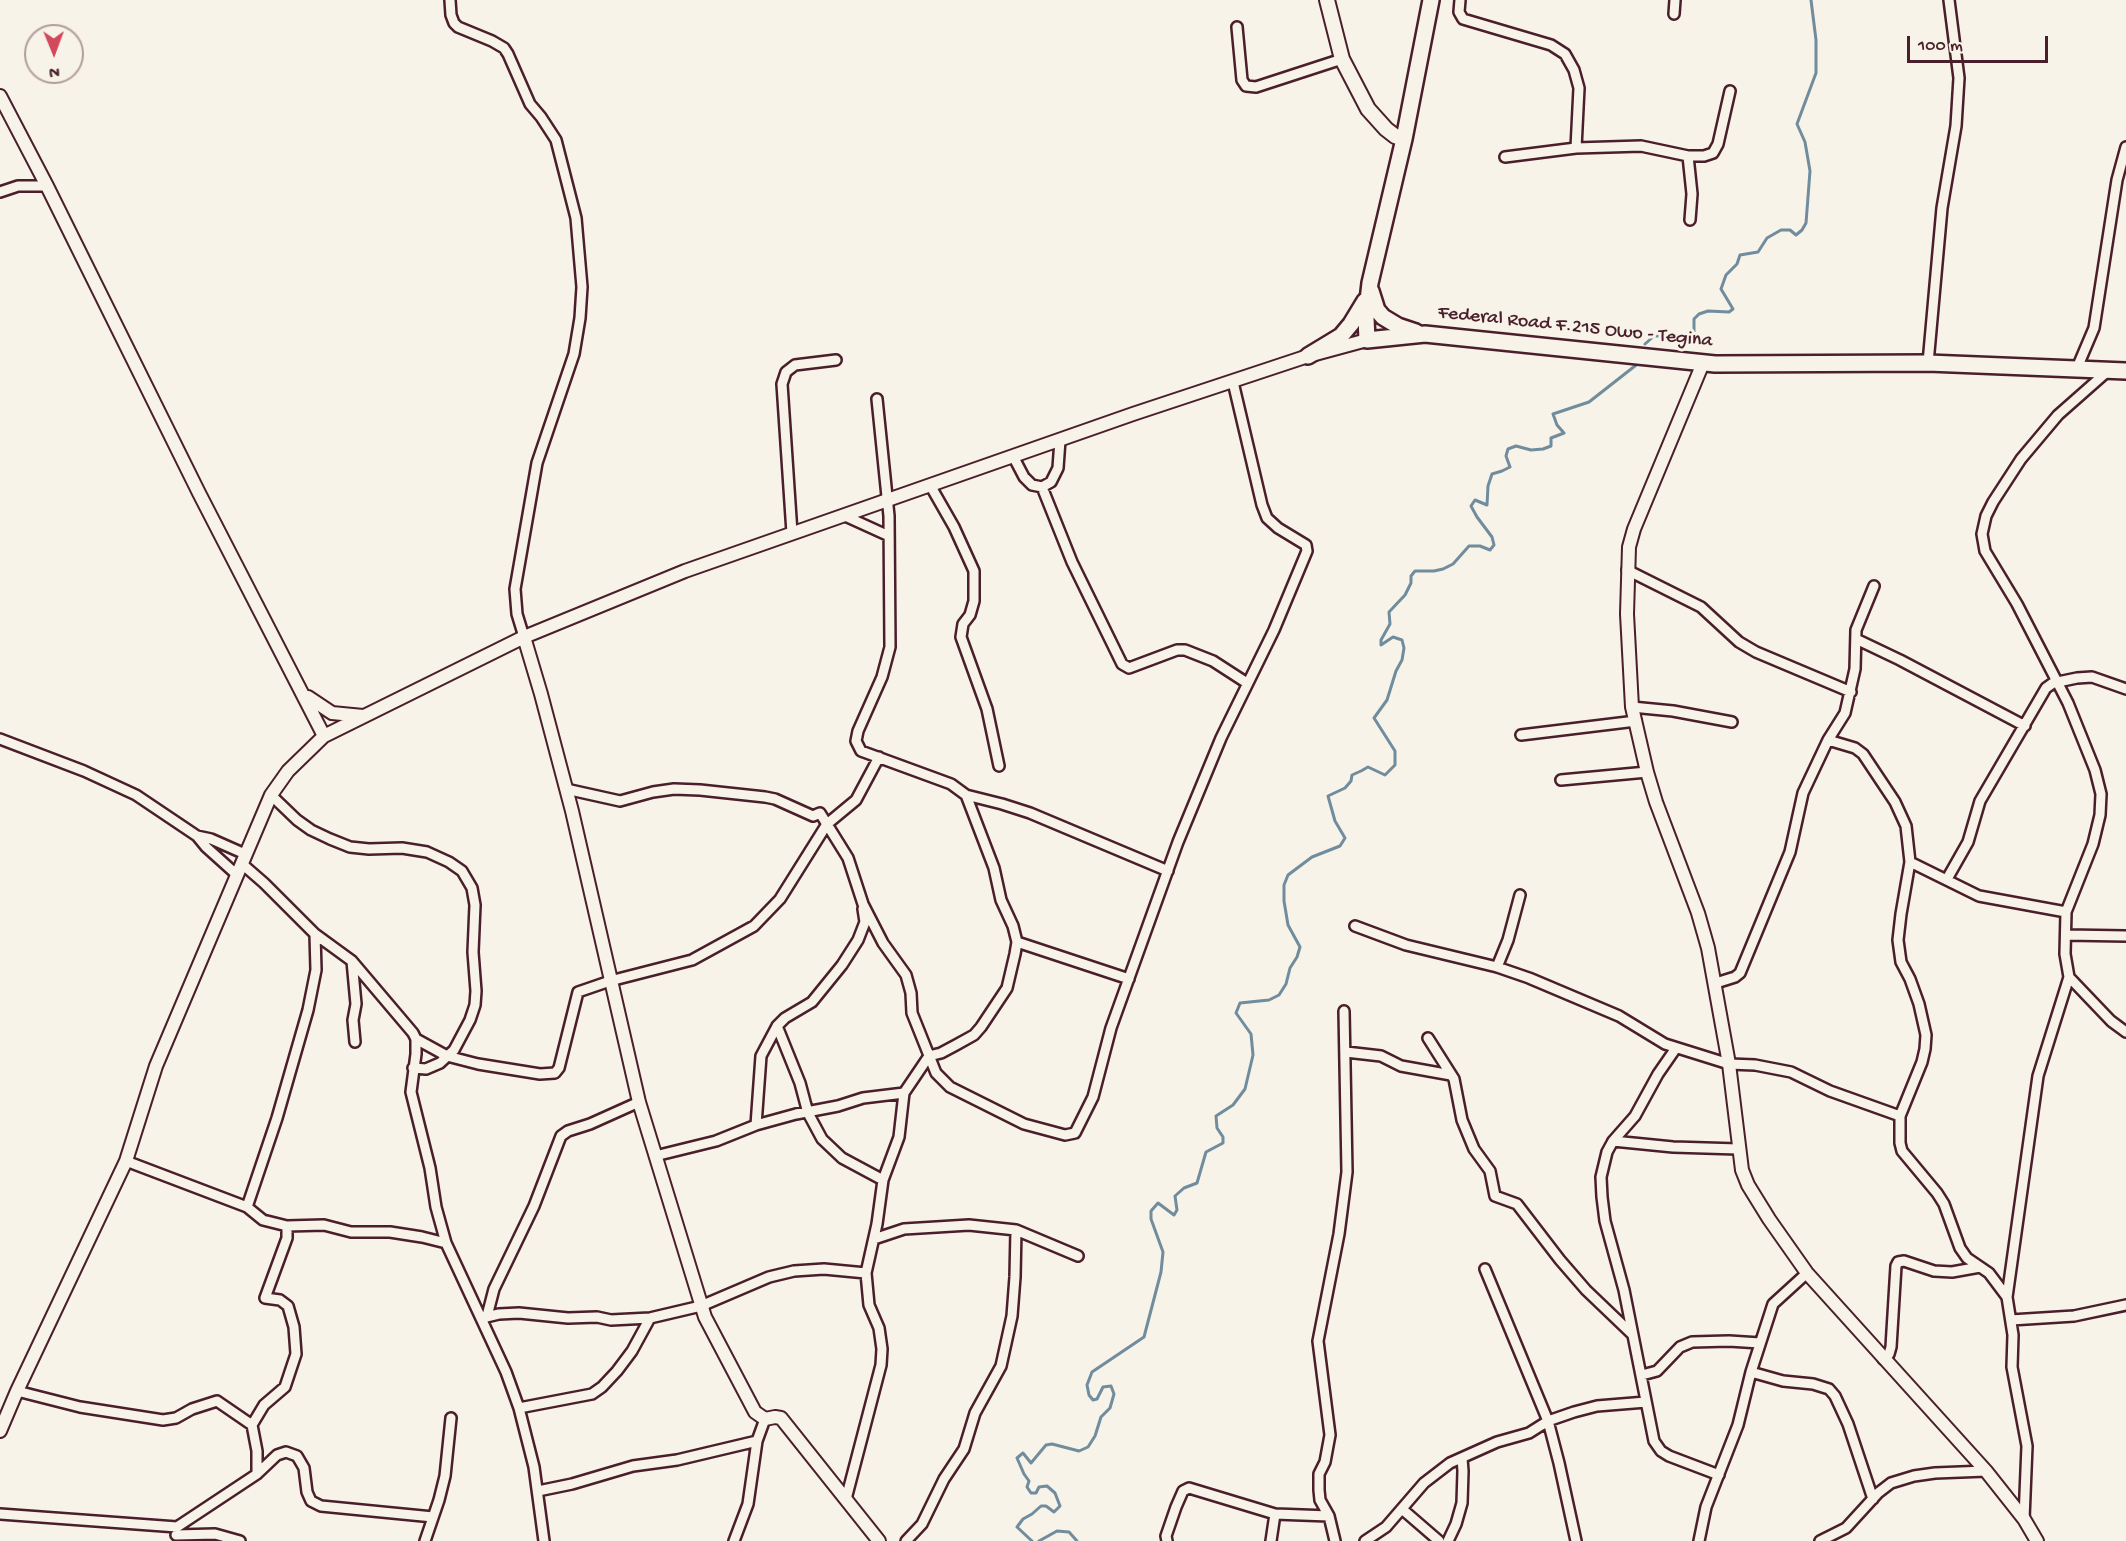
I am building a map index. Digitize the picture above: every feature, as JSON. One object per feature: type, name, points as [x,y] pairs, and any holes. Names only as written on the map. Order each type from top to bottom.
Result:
[{"type":"main road","points":[[1327,0],[1342,59],[1368,109],[1386,129],[1404,139]]},
{"type":"main road","points":[[1367,340],[1365,318],[1370,288],[1404,139],[1431,0]]},
{"type":"main road","points":[[1370,288],[1377,310],[1383,317],[1398,326],[1425,334]]},
{"type":"main road","points":[[1308,356],[1341,336],[1351,324],[1370,288]]},
{"type":"main road","name":"Federal Road F.215 Owo - Tegina","points":[[1367,340],[1425,334],[1703,363],[1928,363],[2126,371]]},
{"type":"street","points":[[450,0],[451,15],[458,27],[492,41],[504,48],[508,54],[530,104],[555,140],[576,218],[582,286],[580,318],[574,354],[537,462],[515,589],[517,614],[566,789],[639,1102],[705,1317],[755,1412],[765,1419],[781,1418],[879,1541]]},
{"type":"street","points":[[1460,0],[1459,12],[1463,19],[1551,45],[1565,54],[1574,70],[1579,88],[1576,148]]},
{"type":"street","points":[[1674,14],[1675,0]]},
{"type":"street","points":[[1928,363],[1942,208],[1956,126],[1959,78],[1949,0]]},
{"type":"street","points":[[1237,27],[1242,80],[1246,86],[1256,87],[1342,59]]},
{"type":"street","points":[[1505,157],[1576,148],[1641,146],[1688,156],[1704,156],[1713,153],[1718,144],[1730,91]]},
{"type":"street","points":[[0,96],[324,736]]},
{"type":"street","points":[[2077,368],[2094,328],[2117,180],[2126,147]]},
{"type":"street","points":[[1688,156],[1692,194],[1690,220]]},
{"type":"street","points":[[0,192],[18,186],[47,186]]},
{"type":"street","points":[[0,1431],[126,1161],[156,1066],[271,795],[288,771],[324,736],[524,637],[685,572],[1060,440],[1308,356],[1367,340]]},
{"type":"street","points":[[792,533],[782,384],[786,372],[795,365],[836,360]]},
{"type":"street","points":[[1703,363],[1634,529],[1629,547],[1627,570],[1627,614],[1632,707],[1656,802],[1698,913],[1708,948],[1730,1064],[1742,1170],[1748,1185],[1769,1220],[1807,1273],[1986,1471],[2024,1519],[2037,1541]]},
{"type":"street","points":[[2024,1519],[2027,1446],[2012,1367],[2011,1320],[2007,1297],[2038,1076],[2069,977],[2065,954],[2066,912],[2097,830],[2101,794],[2078,724],[2017,604],[1984,551],[1982,534],[1986,516],[1993,502],[2021,459],[2058,415],[2109,370]]},
{"type":"street","points":[[566,789],[620,801],[674,789],[754,795],[775,799],[813,816],[820,813],[848,858],[863,904],[883,943],[891,951],[906,975],[911,993],[912,1013],[936,1073],[943,1081],[976,1101],[1024,1124],[1065,1135],[1075,1133],[1093,1097],[1111,1028],[1203,782],[1247,683],[1274,630],[1307,551],[1306,545],[1278,528],[1267,518],[1233,382]]},
{"type":"street","points":[[877,399],[889,536],[889,654],[882,677],[858,731],[856,741],[861,751],[951,784],[966,795],[1030,813],[1168,871]]},
{"type":"street","points":[[1013,456],[1024,477],[1032,485],[1042,487],[1051,482],[1058,468],[1060,440]]},
{"type":"street","points":[[930,485],[954,527],[974,571],[974,601],[970,615],[963,624],[961,637],[987,709],[999,766]]},
{"type":"street","points":[[1042,487],[1072,562],[1122,664],[1129,668],[1177,650],[1185,650],[1213,661],[1247,683]]},
{"type":"street","points":[[845,516],[889,536]]},
{"type":"street","points":[[1627,570],[1701,607],[1739,642],[1756,652],[1851,692]]},
{"type":"street","points":[[1716,983],[1740,973],[1790,852],[1803,793],[1828,740],[1845,713],[1855,669],[1858,622],[1874,586]]},
{"type":"street","points":[[1856,639],[2025,726]]},
{"type":"street","points":[[1947,879],[1968,842],[1980,801],[2046,688],[2053,683],[2092,677],[2126,689]]},
{"type":"street","points":[[303,693],[332,713],[367,716]]},
{"type":"street","points":[[1632,707],[1673,711],[1732,722]]},
{"type":"street","points":[[1521,735],[1636,721]]},
{"type":"street","points":[[0,739],[84,771],[136,795],[197,836],[206,847],[241,863]]},
{"type":"street","points":[[1828,740],[1855,748],[1863,754],[1895,802],[1906,826],[1910,862],[1900,914],[1898,940],[1901,962],[1919,1004],[1926,1035],[1925,1049],[1900,1116],[1902,1151],[1937,1192],[1944,1204],[1960,1248],[1967,1258],[1989,1274],[2007,1297]]},
{"type":"street","points":[[0,746],[12,744]]},
{"type":"street","points":[[416,1039],[447,1056],[478,1064],[540,1074],[555,1073],[559,1068],[576,994],[610,981],[692,960],[754,926],[780,899],[827,824],[856,800],[879,757]]},
{"type":"street","points":[[1561,780],[1647,772]]},
{"type":"street","points":[[271,795],[297,820],[330,839],[350,847],[418,849],[450,862],[462,872],[472,888],[475,905],[473,952],[475,1005],[454,1050],[434,1067],[413,1068]]},
{"type":"street","points":[[846,1499],[881,1365],[882,1349],[879,1328],[869,1305],[866,1273],[883,1180],[899,1137],[904,1093],[929,1056],[956,1046],[974,1035],[981,1027],[1007,988],[1017,942],[1014,926],[1001,900],[994,868],[966,795]]},
{"type":"street","points":[[197,836],[212,839],[264,883],[315,934],[352,961],[416,1039],[411,1092],[426,1150],[436,1207],[446,1243],[484,1317],[519,1408],[538,1491],[544,1541]]},
{"type":"street","points":[[1910,862],[1979,896],[2066,912]]},
{"type":"street","points":[[1497,967],[1508,940],[1520,895]]},
{"type":"street","points":[[756,1125],[761,1056],[777,1026],[797,1009],[812,1002],[842,965],[858,940],[865,922],[863,904]]},
{"type":"street","points":[[1354,926],[1406,945],[1497,967],[1618,1016],[1665,1044],[1676,1048],[1730,1064],[1755,1065],[1791,1072],[1830,1091],[1900,1116]]},
{"type":"street","points":[[246,1207],[277,1118],[308,1010],[316,970],[315,934]]},
{"type":"street","points":[[2066,935],[2126,936]]},
{"type":"street","points":[[1017,942],[1129,979]]},
{"type":"street","points":[[352,961],[356,1004],[353,1020],[355,1042]]},
{"type":"street","points":[[2069,977],[2111,1021],[2126,1032]]},
{"type":"street","points":[[1335,1541],[1329,1516],[1320,1500],[1319,1490],[1319,1474],[1325,1462],[1330,1435],[1318,1341],[1345,1197],[1347,1172],[1344,1011]]},
{"type":"street","points":[[777,1026],[815,1127],[830,1148],[848,1162],[883,1180]]},
{"type":"street","points":[[1428,1038],[1455,1083],[1462,1120],[1474,1149],[1490,1171],[1495,1196],[1517,1204],[1586,1290],[1632,1334]]},
{"type":"street","points":[[1676,1048],[1658,1074],[1635,1116],[1613,1141],[1607,1152],[1601,1176],[1602,1197],[1605,1221],[1624,1290],[1654,1441],[1661,1451],[1719,1475]]},
{"type":"street","points":[[1346,1052],[1381,1056],[1401,1065],[1451,1075]]},
{"type":"street","points":[[655,1156],[716,1142],[756,1125],[796,1114],[808,1113],[863,1098],[904,1093]]},
{"type":"street","points":[[484,1317],[494,1289],[534,1206],[561,1136],[639,1102]]},
{"type":"street","points":[[1613,1141],[1673,1147],[1738,1149]]},
{"type":"street","points":[[126,1161],[246,1207],[263,1220],[287,1226],[324,1225],[351,1232],[390,1232],[446,1243]]},
{"type":"street","points":[[874,1239],[914,1228],[931,1229],[969,1225],[1016,1230],[1078,1256]]},
{"type":"street","points":[[257,1474],[257,1451],[252,1425],[264,1405],[285,1387],[296,1354],[294,1327],[288,1306],[280,1300],[265,1298],[285,1246],[287,1226]]},
{"type":"street","points":[[906,1541],[922,1524],[944,1479],[964,1449],[975,1413],[1001,1366],[1012,1316],[1016,1230]]},
{"type":"street","points":[[1883,1359],[1892,1347],[1898,1262],[1904,1261],[1934,1271],[1964,1271],[1980,1267]]},
{"type":"street","points":[[484,1317],[519,1313],[621,1320],[650,1318],[701,1306],[734,1290],[777,1275],[824,1269],[866,1273]]},
{"type":"street","points":[[1485,1269],[1548,1420],[1576,1541]]},
{"type":"street","points":[[1699,1541],[1706,1507],[1738,1425],[1751,1372],[1773,1304],[1807,1273]]},
{"type":"street","points":[[2011,1320],[2074,1316],[2126,1305]]},
{"type":"street","points":[[519,1408],[592,1394],[603,1387],[632,1351],[650,1318]]},
{"type":"street","points":[[1642,1375],[1657,1371],[1680,1347],[1692,1342],[1729,1341],[1760,1344]]},
{"type":"street","points":[[1751,1372],[1783,1381],[1813,1384],[1829,1389],[1848,1424],[1872,1499]]},
{"type":"street","points":[[17,1391],[80,1407],[162,1420],[176,1418],[192,1409],[217,1401],[252,1425]]},
{"type":"street","points":[[1365,1541],[1386,1527],[1431,1477],[1450,1463],[1497,1442],[1529,1433],[1548,1420],[1597,1406],[1646,1402]]},
{"type":"street","points":[[425,1541],[441,1495],[451,1418]]},
{"type":"street","points":[[734,1541],[748,1504],[757,1441],[765,1419]]},
{"type":"street","points":[[538,1491],[572,1484],[640,1464],[677,1460],[757,1441]]},
{"type":"street","points":[[176,1535],[257,1474],[277,1455],[286,1452],[297,1456],[304,1468],[310,1501],[321,1506],[433,1517]]},
{"type":"street","points":[[1448,1541],[1462,1503],[1462,1458]]},
{"type":"street","points":[[1820,1541],[1846,1528],[1883,1488],[1891,1483],[1914,1476],[1986,1471]]},
{"type":"street","points":[[1167,1541],[1166,1536],[1176,1507],[1183,1491],[1189,1488],[1275,1515],[1329,1516]]},
{"type":"street","points":[[1402,1509],[1439,1541]]},
{"type":"street","points":[[0,1514],[176,1535],[215,1534],[240,1541]]},
{"type":"street","points":[[1271,1541],[1275,1515]]},
{"type":"waterway","points":[[1645,344],[1654,336],[1691,336],[1694,334],[1694,319],[1699,314],[1708,311],[1729,312],[1733,309],[1721,289],[1726,275],[1737,264],[1740,255],[1758,252],[1767,238],[1781,230],[1790,230],[1796,235],[1806,223],[1810,171],[1805,142],[1797,124],[1816,73],[1816,40],[1811,0]]},
{"type":"waterway","points":[[1032,1541],[1017,1527],[1023,1519],[1041,1506],[1046,1506],[1054,1512],[1060,1506],[1055,1493],[1047,1486],[1039,1487],[1036,1493],[1031,1493],[1027,1487],[1029,1481],[1017,1458],[1023,1453],[1031,1463],[1046,1445],[1052,1444],[1079,1451],[1088,1447],[1095,1436],[1101,1417],[1110,1408],[1114,1394],[1111,1386],[1103,1387],[1097,1399],[1093,1400],[1089,1395],[1087,1385],[1092,1372],[1144,1337],[1161,1272],[1163,1252],[1151,1219],[1151,1211],[1158,1203],[1174,1215],[1177,1210],[1175,1196],[1184,1188],[1197,1183],[1206,1152],[1223,1143],[1223,1137],[1217,1128],[1216,1116],[1233,1105],[1245,1089],[1253,1055],[1251,1034],[1236,1013],[1240,1003],[1269,1000],[1279,995],[1297,957],[1300,947],[1288,925],[1284,901],[1284,885],[1288,875],[1312,857],[1340,846],[1345,838],[1335,821],[1328,796],[1345,788],[1351,781],[1352,775],[1368,767],[1385,775],[1395,765],[1395,751],[1374,718],[1387,700],[1402,660],[1404,648],[1402,640],[1393,637],[1381,645],[1381,640],[1390,624],[1389,612],[1405,595],[1415,571],[1443,569],[1453,564],[1469,546],[1480,546],[1490,550],[1494,545],[1492,537],[1471,506],[1475,500],[1487,505],[1488,486],[1492,474],[1510,467],[1506,456],[1508,449],[1516,446],[1531,450],[1551,446],[1551,438],[1564,433],[1557,425],[1553,414],[1589,402],[1640,362]]},
{"type":"waterway","points":[[1039,1541],[1057,1531],[1069,1532],[1077,1541]]}]
